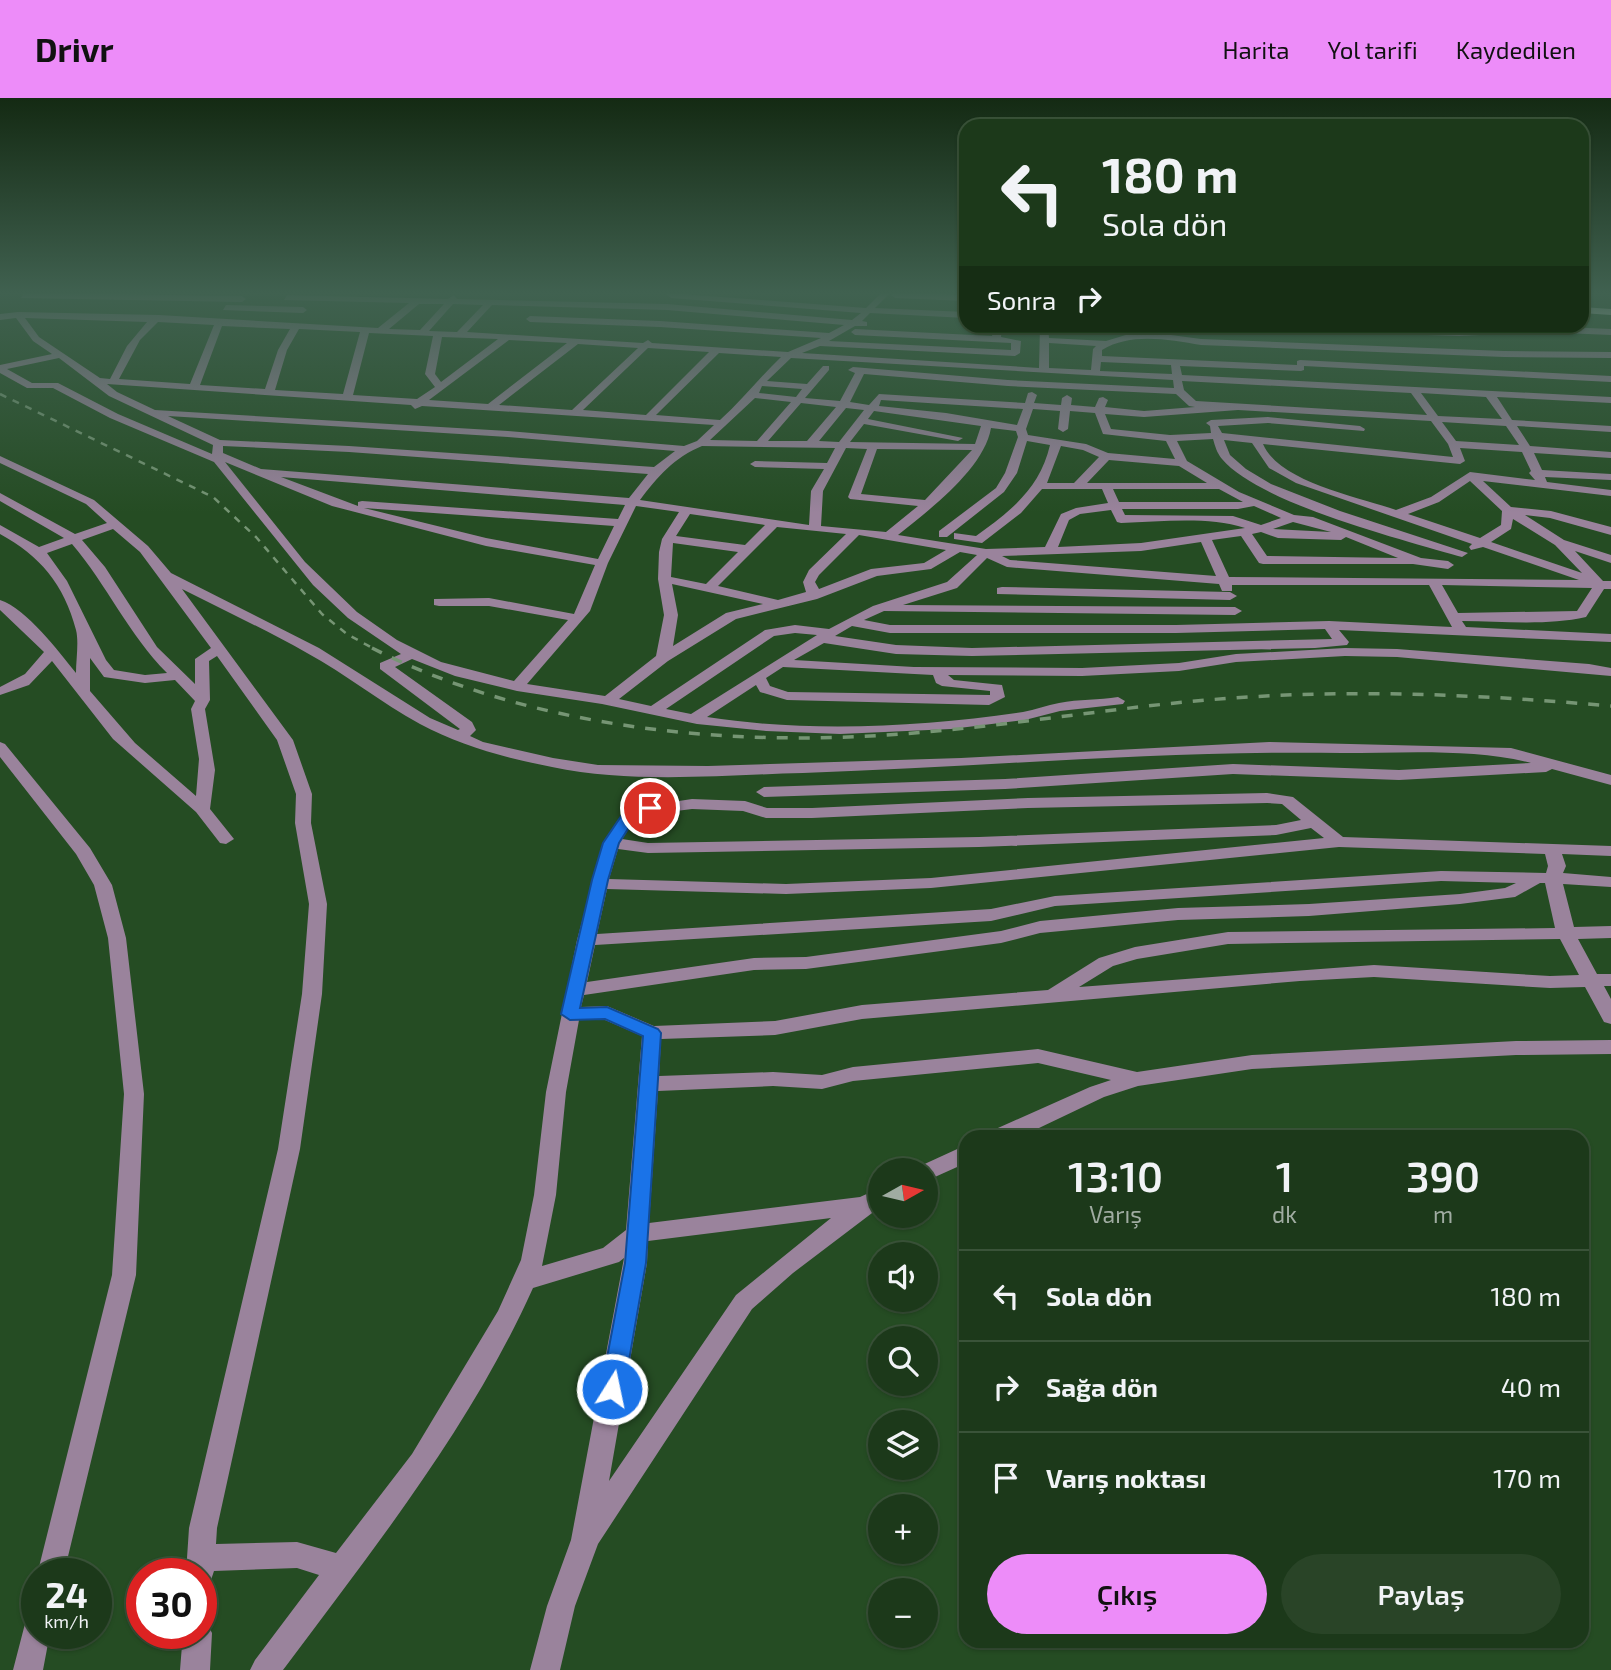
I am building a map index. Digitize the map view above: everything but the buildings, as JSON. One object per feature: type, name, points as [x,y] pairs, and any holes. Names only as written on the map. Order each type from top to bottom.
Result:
[{"type":"street","points":[[76,366],[113,394],[138,404],[218,453],[327,501],[486,542],[602,563]]},
{"type":"street","points":[[113,382],[121,366]]},
{"type":"street","points":[[193,389],[202,366]]},
{"type":"street","points":[[268,394],[279,366]]},
{"type":"street","points":[[346,399],[354,386],[358,366]]},
{"type":"street","points":[[432,366],[430,374],[440,387]]},
{"type":"street","points":[[407,412],[467,366]]},
{"type":"street","points":[[489,408],[543,366]]},
{"type":"street","points":[[573,414],[623,366]]},
{"type":"street","points":[[648,418],[700,366]]},
{"type":"street","points":[[517,687],[583,611],[602,563],[632,502],[656,471],[685,449],[701,443],[753,395],[759,383],[775,366]]},
{"type":"street","points":[[799,366],[1008,383],[1179,391]]},
{"type":"street","points":[[815,530],[817,491],[843,444],[879,397],[890,374],[891,366]]},
{"type":"street","points":[[971,366],[1611,400]]},
{"type":"street","points":[[1042,366],[1044,371]]},
{"type":"street","points":[[1095,366],[1095,373]]},
{"type":"street","points":[[1175,366],[1179,391],[1211,423],[1220,436],[1226,457],[1261,484],[1343,516],[1462,554]]},
{"type":"street","points":[[1297,409],[1301,366]]},
{"type":"street","points":[[1332,366],[1611,379]]},
{"type":"street","points":[[1413,366],[1427,390]]},
{"type":"street","points":[[1537,366],[1556,397]]},
{"type":"street","points":[[0,368],[30,386],[67,382]]},
{"type":"street","points":[[759,445],[826,368]]},
{"type":"street","points":[[1002,400],[1010,369]]},
{"type":"street","points":[[810,445],[844,404],[861,371]]},
{"type":"street","points":[[1063,429],[1067,408],[1066,386],[1075,373]]},
{"type":"street","points":[[1108,373],[1108,388],[1099,410],[1107,432],[1170,438],[1220,436],[1460,461]]},
{"type":"street","points":[[79,379],[95,378],[193,389],[723,423]]},
{"type":"street","points":[[759,383],[810,387]]},
{"type":"street","points":[[943,534],[1000,490],[1011,474],[1027,405],[1037,384]]},
{"type":"street","points":[[55,385],[114,416],[218,453],[349,449],[656,471]]},
{"type":"street","points":[[1414,390],[1453,444],[1471,477],[1508,510],[1559,542],[1608,586]]},
{"type":"street","points":[[1489,393],[1526,448],[1543,485]]},
{"type":"street","points":[[753,395],[844,404],[879,397],[1002,400],[1027,405],[1144,414],[1196,407],[1297,409],[1611,429]]},
{"type":"street","points":[[1523,395],[1530,405]]},
{"type":"street","points":[[879,397],[986,403],[1002,400]]},
{"type":"street","points":[[879,397],[1056,443],[1086,447],[1106,456],[1185,465],[1218,486],[1293,518],[1309,520],[1352,534],[1419,562]]},
{"type":"street","points":[[969,420],[986,403]]},
{"type":"street","points":[[149,412],[508,434],[685,449]]},
{"type":"street","points":[[1144,414],[1139,419],[1150,436]]},
{"type":"street","points":[[1356,414],[1363,452]]},
{"type":"street","points":[[1536,415],[1543,425]]},
{"type":"street","points":[[384,427],[396,419]]},
{"type":"street","points":[[1211,423],[1268,420],[1360,429]]},
{"type":"street","points":[[862,421],[980,444]]},
{"type":"street","points":[[889,537],[930,504],[980,444],[987,431],[987,424]]},
{"type":"street","points":[[1170,438],[1185,465]]},
{"type":"street","points":[[1256,439],[1259,451],[1273,468],[1300,481],[1608,586]]},
{"type":"street","points":[[701,443],[873,446],[980,444]]},
{"type":"street","points":[[902,526],[978,540],[1008,518],[1041,486],[1051,466],[1056,443]]},
{"type":"street","points":[[1453,444],[1611,455]]},
{"type":"street","points":[[873,446],[854,497],[930,504]]},
{"type":"street","points":[[218,453],[299,565],[328,594],[357,621],[445,670],[517,687],[729,724],[864,728],[937,725],[1027,716],[1061,707],[1118,701]]},
{"type":"street","points":[[1077,486],[1106,456]]},
{"type":"street","points":[[2,461],[90,502],[144,550],[166,576],[285,740],[304,794],[303,823],[318,904],[312,994],[289,1149],[203,1528],[201,1558]]},
{"type":"street","points":[[755,464],[832,466]]},
{"type":"street","points":[[1097,465],[1185,465]]},
{"type":"street","points":[[258,472],[632,502],[815,530],[856,531],[986,553],[1141,547],[1260,530],[1312,536],[1352,534]]},
{"type":"street","points":[[1535,472],[1611,477]]},
{"type":"street","points":[[1309,520],[1392,514],[1426,505],[1471,477],[1611,493]]},
{"type":"street","points":[[1041,486],[1218,486]]},
{"type":"street","points":[[1105,486],[1121,519],[1233,520],[1260,530],[1293,518]]},
{"type":"street","points":[[1570,488],[1611,505]]},
{"type":"street","points":[[0,496],[74,539],[101,570],[152,650],[203,700]]},
{"type":"street","points":[[327,501],[622,523]]},
{"type":"street","points":[[1050,552],[1065,517],[1079,509],[1115,506],[1238,506],[1258,503]]},
{"type":"street","points":[[663,659],[671,610],[664,579],[668,539],[678,518],[688,510]]},
{"type":"street","points":[[1508,510],[1551,515],[1611,531]]},
{"type":"street","points":[[1448,565],[1507,526],[1508,510]]},
{"type":"street","points":[[709,588],[745,549],[774,523]]},
{"type":"street","points":[[38,552],[115,524]]},
{"type":"street","points":[[0,529],[38,552],[52,567],[83,630],[109,674],[145,679],[176,676]]},
{"type":"street","points":[[812,596],[813,590],[809,582],[813,573],[856,531]]},
{"type":"street","points":[[1244,531],[1263,560],[1271,582]]},
{"type":"street","points":[[1312,536],[1325,554],[1336,559]]},
{"type":"street","points":[[1205,537],[1235,611],[1245,625]]},
{"type":"street","points":[[668,539],[745,549]]},
{"type":"street","points":[[1559,542],[1611,559]]},
{"type":"street","points":[[1141,547],[1144,576]]},
{"type":"street","points":[[607,701],[663,659],[731,616],[777,602],[812,596],[875,572],[927,566],[959,548]]},
{"type":"street","points":[[1076,551],[1074,570],[1079,592]]},
{"type":"street","points":[[986,553],[1007,563],[1144,576],[1271,582],[1433,581],[1608,586]]},
{"type":"street","points":[[694,719],[779,663],[850,622],[878,609],[952,585],[986,553]]},
{"type":"street","points":[[1263,560],[1336,559],[1448,565],[1463,582]]},
{"type":"street","points":[[1007,563],[1001,580],[1006,608],[1007,650]]},
{"type":"street","points":[[166,576],[314,651],[405,710],[459,737],[478,745],[553,763],[598,770],[772,769],[961,763],[1252,748],[1428,749],[1511,753],[1611,780]]},
{"type":"street","points":[[664,579],[777,602]]},
{"type":"street","points":[[1433,581],[1461,631]]},
{"type":"street","points":[[1452,617],[1557,617],[1581,614],[1608,586]]},
{"type":"street","points":[[1002,590],[1230,596]]},
{"type":"street","points":[[439,602],[489,601],[576,618]]},
{"type":"street","points":[[0,604],[20,618],[52,651],[111,727],[202,809],[226,839]]},
{"type":"street","points":[[878,609],[1235,611]]},
{"type":"street","points":[[850,622],[890,629],[1177,629],[1245,625],[1329,625],[1611,638]]},
{"type":"street","points":[[651,712],[770,632],[795,629],[827,636],[854,646],[893,649],[1007,650],[1126,646],[1231,648],[1342,642],[1329,625]]},
{"type":"street","points":[[1436,629],[1448,647],[1462,659]]},
{"type":"street","points":[[83,630],[83,690]]},
{"type":"street","points":[[202,809],[208,782],[208,763],[198,709],[203,700],[202,659],[218,650]]},
{"type":"street","points":[[0,691],[15,689],[25,682],[38,671],[52,651]]},
{"type":"street","points":[[779,663],[940,671],[1122,670],[1179,667],[1236,658],[1345,652],[1611,670]]},
{"type":"street","points":[[412,654],[385,666],[467,725],[468,730],[459,737]]},
{"type":"street","points":[[758,677],[765,689],[787,696],[989,701],[998,697],[996,688],[982,684],[950,684],[941,680],[940,671]]},
{"type":"street","points":[[0,747],[84,852],[103,885],[117,938],[134,1094],[124,1275],[54,1558]]},
{"type":"street","points":[[1252,748],[1262,770]]},
{"type":"street","points":[[764,792],[1004,784],[1262,770],[1399,775],[1565,766],[1611,770]]},
{"type":"street","points":[[745,806],[764,792],[772,769]]},
{"type":"street","points":[[265,1670],[421,1463],[508,1316],[533,1260],[545,1195],[556,1092],[586,940],[611,843],[632,812],[668,805],[745,806],[766,813],[812,813],[1028,803],[1267,798],[1287,800],[1339,842]]},
{"type":"street","points":[[611,843],[648,848],[991,841],[1276,830],[1315,821]]},
{"type":"street","points":[[599,884],[786,889],[931,883],[1339,842],[1611,851]]},
{"type":"street","points":[[575,990],[754,964],[806,963],[1001,937],[1040,927],[1178,914],[1308,910],[1508,893],[1544,879],[1557,866],[1552,849]]},
{"type":"street","points":[[586,940],[991,915],[1055,901],[1441,876],[1611,882]]},
{"type":"street","points":[[1544,879],[1566,934],[1611,1017]]},
{"type":"street","points":[[1051,996],[1106,962],[1135,953],[1228,938],[1437,937],[1611,932]]},
{"type":"street","points":[[570,1014],[607,1013],[652,1033],[775,1028],[862,1012],[1374,971],[1549,982],[1611,980]]},
{"type":"street","points":[[545,1670],[561,1606],[584,1540],[635,1263],[652,1033]]},
{"type":"street","points":[[1014,1130],[1097,1091],[1137,1079],[1252,1062],[1516,1048],[1611,1047]]},
{"type":"street","points":[[648,1084],[773,1079],[822,1082],[853,1074],[1038,1056],[1137,1079]]},
{"type":"street","points":[[938,1167],[959,1156]]},
{"type":"street","points":[[524,1280],[611,1255],[638,1233],[868,1202]]},
{"type":"street","points":[[584,1540],[744,1302],[785,1266],[868,1204]]},
{"type":"street","points":[[217,1564],[297,1555],[342,1568]]},
{"type":"street","points":[[28,1670],[32,1649]]},
{"type":"street","points":[[194,1670],[196,1649]]},
{"type":"railway","points":[[0,394],[213,497],[256,537],[322,614],[347,634],[374,649]]},
{"type":"railway","points":[[374,649],[436,676],[503,699],[572,716],[643,728],[715,735],[857,737],[1003,724],[1156,705],[1281,695],[1422,694],[1611,706]]},
{"type":"route","points":[[612,1389],[635,1263],[652,1033],[607,1013],[570,1014],[611,843],[632,812],[650,808]]}]
